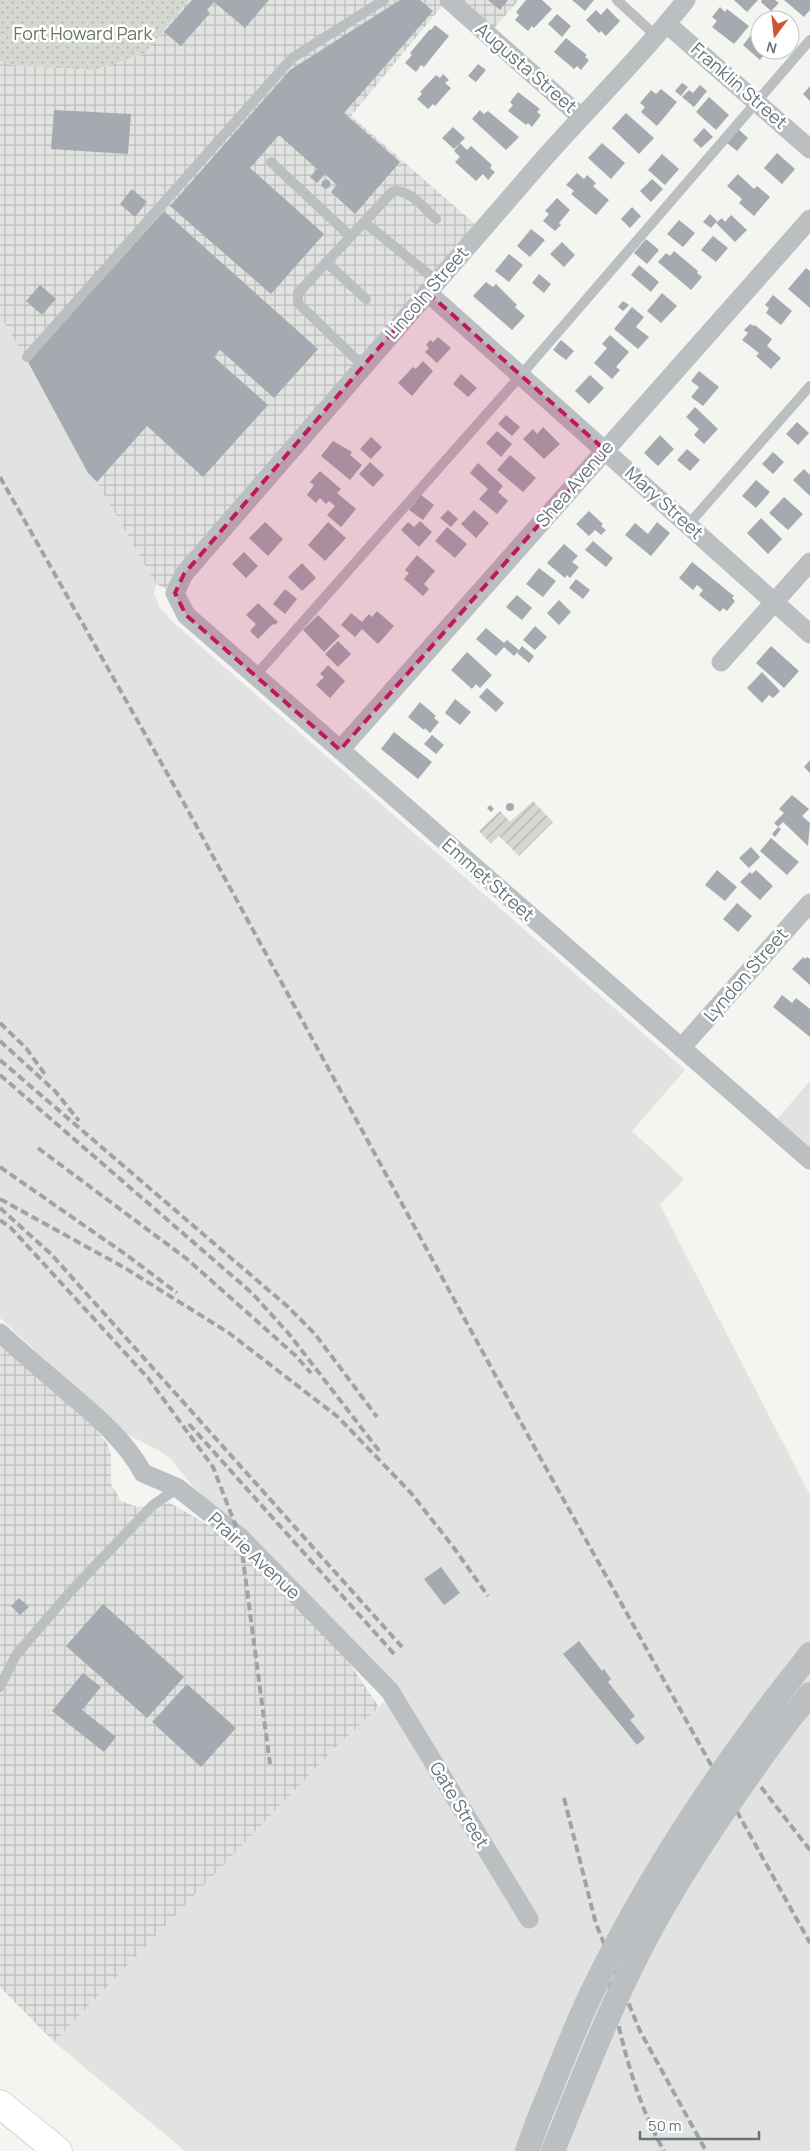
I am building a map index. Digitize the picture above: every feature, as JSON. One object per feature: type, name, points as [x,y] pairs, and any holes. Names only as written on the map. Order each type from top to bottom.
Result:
[{"type":"highway","points":[[0,2104],[58,2151]]},
{"type":"street","name":"Augusta Street","points":[[449,0],[581,116]]},
{"type":"street","name":"Lincoln Street","points":[[174,592],[184,574],[363,366],[581,116],[662,30],[686,0]]},
{"type":"street","name":"Franklin Street","points":[[662,30],[757,102],[810,149]]},
{"type":"street","name":"Shea Avenue","points":[[340,750],[810,219]]},
{"type":"street","name":"Mary Street","points":[[432,287],[521,376],[810,634]]},
{"type":"street","points":[[721,662],[810,562]]},
{"type":"street","name":"Emmet Street","points":[[174,592],[186,615],[810,1160]]},
{"type":"street","name":"Lyndon Street","points":[[681,1048],[810,903]]},
{"type":"street","name":"Prairie Avenue","points":[[0,1333],[94,1415],[119,1440],[137,1462],[143,1473],[178,1488],[240,1537],[390,1691]]},
{"type":"street","points":[[527,2151],[590,1996],[614,1949],[708,1792],[810,1654]]},
{"type":"street","name":"Gate Street","points":[[390,1691],[529,1919]]},
{"type":"street","points":[[553,2151],[604,2026],[646,1938],[727,1806],[788,1721],[810,1694]]},
{"type":"lane","points":[[27,357],[292,58],[384,0]]},
{"type":"lane","points":[[617,0],[662,30]]},
{"type":"lane","points":[[256,675],[521,376],[810,40]]},
{"type":"lane","points":[[271,162],[350,236]]},
{"type":"lane","points":[[363,366],[298,303],[298,293],[350,236],[395,191],[407,194],[436,219]]},
{"type":"lane","points":[[364,222],[432,287]]},
{"type":"lane","points":[[326,262],[366,299]]},
{"type":"lane","points":[[688,525],[810,386]]},
{"type":"lane","points":[[0,1687],[16,1655],[70,1592],[153,1506],[178,1488]]},
{"type":"highlighted area","points":[[427,292],[605,450],[340,750],[186,615],[175,593],[184,574]]},
{"type":"shaded area","points":[[189,0],[447,0],[351,116],[482,230],[175,593],[156,584],[0,315],[0,61],[17,66],[94,70],[144,54]]},
{"type":"shaded area","points":[[449,0],[519,0],[488,35]]},
{"type":"shaded area","points":[[0,315],[156,584],[154,593],[160,608],[174,623],[685,1070],[632,1131],[684,1179],[660,1205],[810,1495],[810,2151],[185,2151],[54,2042],[335,1748],[399,1688],[192,1485],[170,1458],[123,1432],[0,1318]]},
{"type":"shaded area","points":[[810,1081],[810,1160],[771,1126]]},
{"type":"shaded area","points":[[0,1346],[95,1428],[108,1445],[111,1455],[111,1484],[121,1501],[137,1507],[170,1503],[215,1529],[253,1562],[348,1661],[379,1707],[335,1748],[54,2042],[0,1987]]},
{"type":"green space","name":"Fort Howard Park","points":[[0,0],[189,0],[144,54],[94,70],[17,66],[0,61]]},
{"type":"green space","points":[[533,801],[553,822],[519,856],[499,836],[491,844],[479,831],[500,811],[510,822]]},
{"type":"building","points":[[192,0],[269,0],[245,28],[214,2],[207,10],[210,13],[181,46],[164,32]]},
{"type":"building","points":[[400,0],[420,0],[433,11],[344,113],[400,162],[355,214],[331,192],[337,185],[325,174],[317,183],[310,177],[317,169],[279,135],[250,168],[324,234],[271,294],[170,206],[290,70]]},
{"type":"building","points":[[488,0],[508,0],[500,10]]},
{"type":"building","points":[[526,0],[542,0],[552,9],[534,28],[532,26],[528,31],[515,20],[519,15],[516,12]]},
{"type":"building","points":[[572,0],[594,0],[585,11]]},
{"type":"building","points":[[734,0],[758,0],[747,12]]},
{"type":"building","points":[[762,0],[775,0],[779,3],[770,10],[761,2]]},
{"type":"building","points":[[784,0],[810,0],[810,10],[804,17],[800,14],[800,10],[796,10]]},
{"type":"building","points":[[720,7],[725,12],[727,9],[749,26],[734,44],[712,27],[717,21],[712,17]]},
{"type":"building","points":[[607,8],[620,21],[606,36],[601,31],[599,33],[586,20],[596,10],[601,15]]},
{"type":"building","points":[[557,14],[571,26],[562,37],[548,24]]},
{"type":"building","points":[[435,25],[449,36],[424,67],[421,65],[416,72],[405,63],[412,55],[410,53]]},
{"type":"building","points":[[750,36],[750,51],[743,45]]},
{"type":"building","points":[[566,38],[587,55],[585,57],[589,60],[581,70],[577,66],[574,69],[554,52]]},
{"type":"building","points":[[478,64],[486,70],[476,82],[468,76]]},
{"type":"building","points":[[443,74],[449,80],[445,83],[451,88],[435,106],[433,104],[428,109],[417,99],[422,94],[420,92],[436,75],[440,78]]},
{"type":"building","points":[[682,83],[688,87],[681,96],[675,91]]},
{"type":"building","points":[[700,85],[707,91],[694,107],[682,97],[689,90],[693,93]]},
{"type":"building","points":[[810,86],[810,101],[803,94]]},
{"type":"building","points":[[661,89],[677,102],[657,126],[641,112],[645,107],[640,103],[651,90],[656,94]]},
{"type":"building","points":[[518,92],[540,109],[537,112],[541,115],[532,127],[528,123],[526,125],[508,111],[513,105],[510,102]]},
{"type":"building","points":[[709,97],[729,115],[716,130],[696,112]]},
{"type":"building","points":[[54,110],[131,114],[128,154],[51,149]]},
{"type":"building","points":[[480,110],[484,114],[488,111],[519,137],[506,150],[472,119]]},
{"type":"building","points":[[626,113],[654,138],[639,154],[612,128]]},
{"type":"building","points":[[453,127],[465,138],[454,149],[442,138]]},
{"type":"building","points":[[704,128],[713,137],[701,148],[693,140]]},
{"type":"building","points":[[738,129],[748,138],[737,151],[727,143]]},
{"type":"building","points":[[460,143],[467,150],[471,146],[492,165],[490,168],[495,172],[488,180],[483,174],[476,181],[455,162],[460,157],[454,151]]},
{"type":"building","points":[[602,143],[625,163],[611,179],[588,158]]},
{"type":"building","points":[[777,153],[795,169],[782,184],[764,168]]},
{"type":"building","points":[[662,154],[679,169],[665,185],[648,170]]},
{"type":"building","points":[[577,173],[584,179],[587,175],[596,183],[593,186],[609,200],[596,215],[571,194],[574,191],[566,185]]},
{"type":"building","points":[[738,174],[754,189],[757,186],[770,197],[754,216],[739,203],[742,199],[727,186]]},
{"type":"building","points":[[652,179],[663,189],[651,202],[640,191]]},
{"type":"building","points":[[326,180],[330,184],[326,188],[322,184]]},
{"type":"building","points":[[132,189],[147,202],[135,217],[120,204]]},
{"type":"building","points":[[557,198],[570,210],[555,231],[543,221],[549,214],[545,211]]},
{"type":"building","points":[[632,207],[641,216],[630,228],[621,219]]},
{"type":"building","points":[[164,211],[318,349],[274,398],[220,350],[214,357],[268,405],[203,477],[147,426],[97,482],[88,473],[28,362]]},
{"type":"building","points":[[710,214],[717,221],[711,228],[703,222]]},
{"type":"building","points":[[731,215],[747,230],[735,242],[716,223],[722,218],[725,222]]},
{"type":"building","points":[[679,220],[695,233],[683,247],[667,234]]},
{"type":"building","points":[[531,229],[545,240],[530,257],[517,246]]},
{"type":"building","points":[[713,236],[728,248],[716,262],[701,250]]},
{"type":"building","points":[[646,239],[659,250],[647,264],[634,253]]},
{"type":"building","points":[[562,242],[575,255],[564,267],[550,254]]},
{"type":"building","points":[[674,251],[698,271],[697,273],[702,277],[691,290],[658,262],[666,253],[670,256]]},
{"type":"building","points":[[509,254],[523,265],[509,282],[495,271]]},
{"type":"building","points":[[639,265],[659,282],[651,292],[631,275]]},
{"type":"building","points":[[806,268],[810,271],[810,308],[788,289]]},
{"type":"building","points":[[539,274],[551,284],[544,293],[532,283]]},
{"type":"building","points":[[486,282],[493,287],[496,284],[525,316],[512,330],[473,296]]},
{"type":"building","points":[[40,285],[56,299],[42,315],[26,301]]},
{"type":"building","points":[[662,293],[677,306],[661,323],[647,311]]},
{"type":"building","points":[[773,295],[792,311],[781,325],[766,313],[769,308],[765,305]]},
{"type":"building","points":[[623,301],[629,305],[623,311],[618,307]]},
{"type":"building","points":[[632,307],[644,317],[636,327],[649,337],[638,349],[614,329]]},
{"type":"building","points":[[750,324],[755,325],[772,339],[767,346],[781,358],[771,369],[756,356],[759,353],[742,340],[748,333],[744,330]]},
{"type":"building","points":[[610,335],[629,352],[616,367],[620,370],[612,379],[594,363],[607,348],[602,344]]},
{"type":"building","points":[[438,337],[451,348],[437,363],[425,352],[429,348],[426,345],[430,340],[433,342]]},
{"type":"building","points":[[561,340],[574,351],[566,360],[553,350]]},
{"type":"building","points":[[423,361],[433,371],[412,396],[398,383],[413,367],[416,369]]},
{"type":"building","points":[[699,371],[719,387],[703,406],[691,397],[699,387],[691,381]]},
{"type":"building","points":[[461,374],[477,388],[468,397],[453,384]]},
{"type":"building","points":[[590,375],[604,388],[589,404],[575,391]]},
{"type":"building","points":[[695,407],[718,429],[704,444],[694,435],[699,429],[686,417]]},
{"type":"building","points":[[506,415],[520,427],[512,436],[498,424]]},
{"type":"building","points":[[797,422],[809,433],[798,445],[786,434]]},
{"type":"building","points":[[543,427],[560,444],[544,459],[523,439],[533,429],[537,434]]},
{"type":"building","points":[[497,431],[512,444],[501,457],[486,443]]},
{"type":"building","points":[[660,435],[674,449],[658,466],[644,453]]},
{"type":"building","points":[[371,437],[382,447],[371,459],[360,449]]},
{"type":"building","points":[[333,441],[352,452],[350,455],[362,465],[350,480],[321,456]]},
{"type":"building","points":[[687,449],[700,460],[690,471],[677,460]]},
{"type":"building","points":[[773,452],[784,462],[773,474],[762,464]]},
{"type":"building","points":[[510,455],[536,478],[523,492],[497,470]]},
{"type":"building","points":[[370,462],[384,475],[373,487],[359,474]]},
{"type":"building","points":[[478,463],[503,486],[498,492],[508,501],[497,514],[479,499],[488,489],[470,473]]},
{"type":"building","points":[[804,469],[810,475],[810,496],[793,480]]},
{"type":"building","points":[[320,471],[341,489],[337,493],[356,509],[341,527],[327,515],[335,506],[329,501],[326,504],[320,498],[316,503],[307,495],[314,485],[310,482]]},
{"type":"building","points":[[756,480],[770,492],[756,508],[742,496]]},
{"type":"building","points":[[421,495],[434,505],[423,520],[409,510]]},
{"type":"building","points":[[784,497],[803,514],[788,530],[769,513]]},
{"type":"building","points":[[448,510],[458,519],[451,527],[440,518]]},
{"type":"building","points":[[474,510],[489,523],[476,538],[461,524]]},
{"type":"building","points":[[589,511],[603,524],[601,526],[606,530],[601,535],[595,530],[589,536],[576,524]]},
{"type":"building","points":[[761,518],[782,539],[768,554],[747,533]]},
{"type":"building","points":[[420,521],[432,532],[419,547],[401,530],[408,522],[414,527]]},
{"type":"building","points":[[265,522],[283,539],[268,556],[249,538]]},
{"type":"building","points":[[328,522],[346,538],[325,561],[308,545]]},
{"type":"building","points":[[657,522],[670,533],[651,556],[625,535],[635,523],[648,534]]},
{"type":"building","points":[[447,527],[467,544],[455,558],[435,541]]},
{"type":"building","points":[[593,541],[613,558],[606,567],[585,550]]},
{"type":"building","points":[[564,544],[578,556],[572,562],[579,567],[570,578],[567,575],[565,578],[547,563]]},
{"type":"building","points":[[244,552],[258,566],[246,578],[232,564]]},
{"type":"building","points":[[417,555],[435,571],[424,584],[429,589],[423,596],[404,579],[409,573],[405,570]]},
{"type":"building","points":[[692,562],[734,596],[732,598],[735,601],[727,611],[723,608],[720,612],[699,595],[703,590],[697,585],[693,590],[679,578]]},
{"type":"building","points":[[302,563],[316,578],[302,591],[288,577]]},
{"type":"building","points":[[539,568],[556,581],[543,597],[526,584]]},
{"type":"building","points":[[576,579],[590,590],[583,599],[569,588]]},
{"type":"building","points":[[285,589],[297,599],[285,614],[273,604]]},
{"type":"building","points":[[517,595],[532,608],[522,620],[506,607]]},
{"type":"building","points":[[559,600],[571,612],[559,625],[547,613]]},
{"type":"building","points":[[258,603],[278,622],[275,625],[273,624],[258,639],[250,631],[256,624],[246,615]]},
{"type":"building","points":[[377,611],[394,626],[378,644],[362,629],[355,637],[341,625],[351,613],[362,622],[369,614],[372,617]]},
{"type":"building","points":[[318,615],[340,636],[324,652],[303,630]]},
{"type":"building","points":[[535,626],[547,637],[535,650],[523,640]]},
{"type":"building","points":[[486,628],[504,643],[507,640],[519,650],[514,656],[504,647],[496,656],[476,639]]},
{"type":"building","points":[[338,641],[351,654],[338,667],[325,654]]},
{"type":"building","points":[[522,646],[534,656],[529,663],[517,653]]},
{"type":"building","points":[[771,646],[799,671],[784,688],[756,663]]},
{"type":"building","points":[[467,652],[492,675],[480,688],[476,684],[472,689],[451,670]]},
{"type":"building","points":[[328,665],[345,681],[330,698],[316,685],[324,677],[320,674]]},
{"type":"building","points":[[762,672],[780,691],[773,698],[769,695],[762,703],[747,688]]},
{"type":"building","points":[[487,688],[504,703],[496,712],[479,697]]},
{"type":"building","points":[[455,699],[471,712],[460,725],[445,713]]},
{"type":"building","points":[[420,702],[436,716],[434,718],[439,722],[430,733],[408,717]]},
{"type":"building","points":[[394,732],[432,762],[418,779],[381,749]]},
{"type":"building","points":[[432,735],[444,745],[436,754],[424,744]]},
{"type":"building","points":[[810,760],[810,773],[804,767]]},
{"type":"building","points":[[792,795],[809,809],[802,816],[810,823],[808,846],[783,822],[778,827],[774,823],[784,813],[779,809]]},
{"type":"building","points":[[510,803],[514,807],[510,811],[506,807]]},
{"type":"building","points":[[490,805],[494,809],[491,812],[487,808]]},
{"type":"building","points":[[778,827],[781,829],[775,837],[772,834]]},
{"type":"building","points":[[771,838],[799,862],[787,875],[760,851]]},
{"type":"building","points":[[751,847],[760,857],[749,868],[739,858]]},
{"type":"building","points":[[717,870],[737,887],[725,901],[705,885]]},
{"type":"building","points":[[756,870],[773,886],[760,900],[740,882],[750,872],[752,874]]},
{"type":"building","points":[[737,903],[752,916],[738,932],[723,919]]},
{"type":"building","points":[[803,957],[810,959],[810,985],[792,969]]},
{"type":"building","points":[[782,995],[792,1003],[796,998],[810,1009],[810,1037],[773,1007]]},
{"type":"building","points":[[441,1567],[460,1593],[444,1605],[424,1579]]},
{"type":"building","points":[[19,1598],[29,1607],[20,1615],[11,1606]]},
{"type":"building","points":[[103,1604],[184,1677],[147,1718],[66,1646]]},
{"type":"building","points":[[579,1641],[602,1671],[604,1669],[611,1679],[608,1682],[635,1716],[630,1720],[645,1738],[637,1745],[563,1654]]},
{"type":"building","points":[[83,1673],[101,1687],[82,1710],[116,1737],[104,1752],[52,1711]]},
{"type":"building","points":[[187,1684],[236,1728],[201,1767],[152,1722]]},
{"type":"railway","points":[[0,477],[185,805],[536,1450],[810,1943]]},
{"type":"railway","points":[[0,1023],[26,1048],[47,1077]]},
{"type":"railway","points":[[0,1041],[55,1091],[79,1121]]},
{"type":"railway","points":[[0,1060],[287,1306],[315,1334],[377,1417]]},
{"type":"railway","points":[[0,1075],[252,1293],[289,1334],[380,1452]]},
{"type":"railway","points":[[38,1148],[187,1259],[296,1356],[311,1373]]},
{"type":"railway","points":[[0,1167],[128,1256],[177,1293]]},
{"type":"railway","points":[[0,1199],[125,1268],[229,1333],[338,1417],[411,1493],[454,1548],[488,1596]]},
{"type":"railway","points":[[0,1208],[51,1254],[402,1647]]},
{"type":"railway","points":[[0,1220],[11,1228],[148,1378],[213,1467],[240,1537],[270,1764]]},
{"type":"railway","points":[[189,1424],[395,1655]]},
{"type":"railway","points":[[761,1787],[810,1850]]},
{"type":"railway","points":[[564,1798],[596,1924],[640,2031],[706,2151]]},
{"type":"railway","points":[[603,1956],[626,2056],[642,2105],[664,2151]]}]
